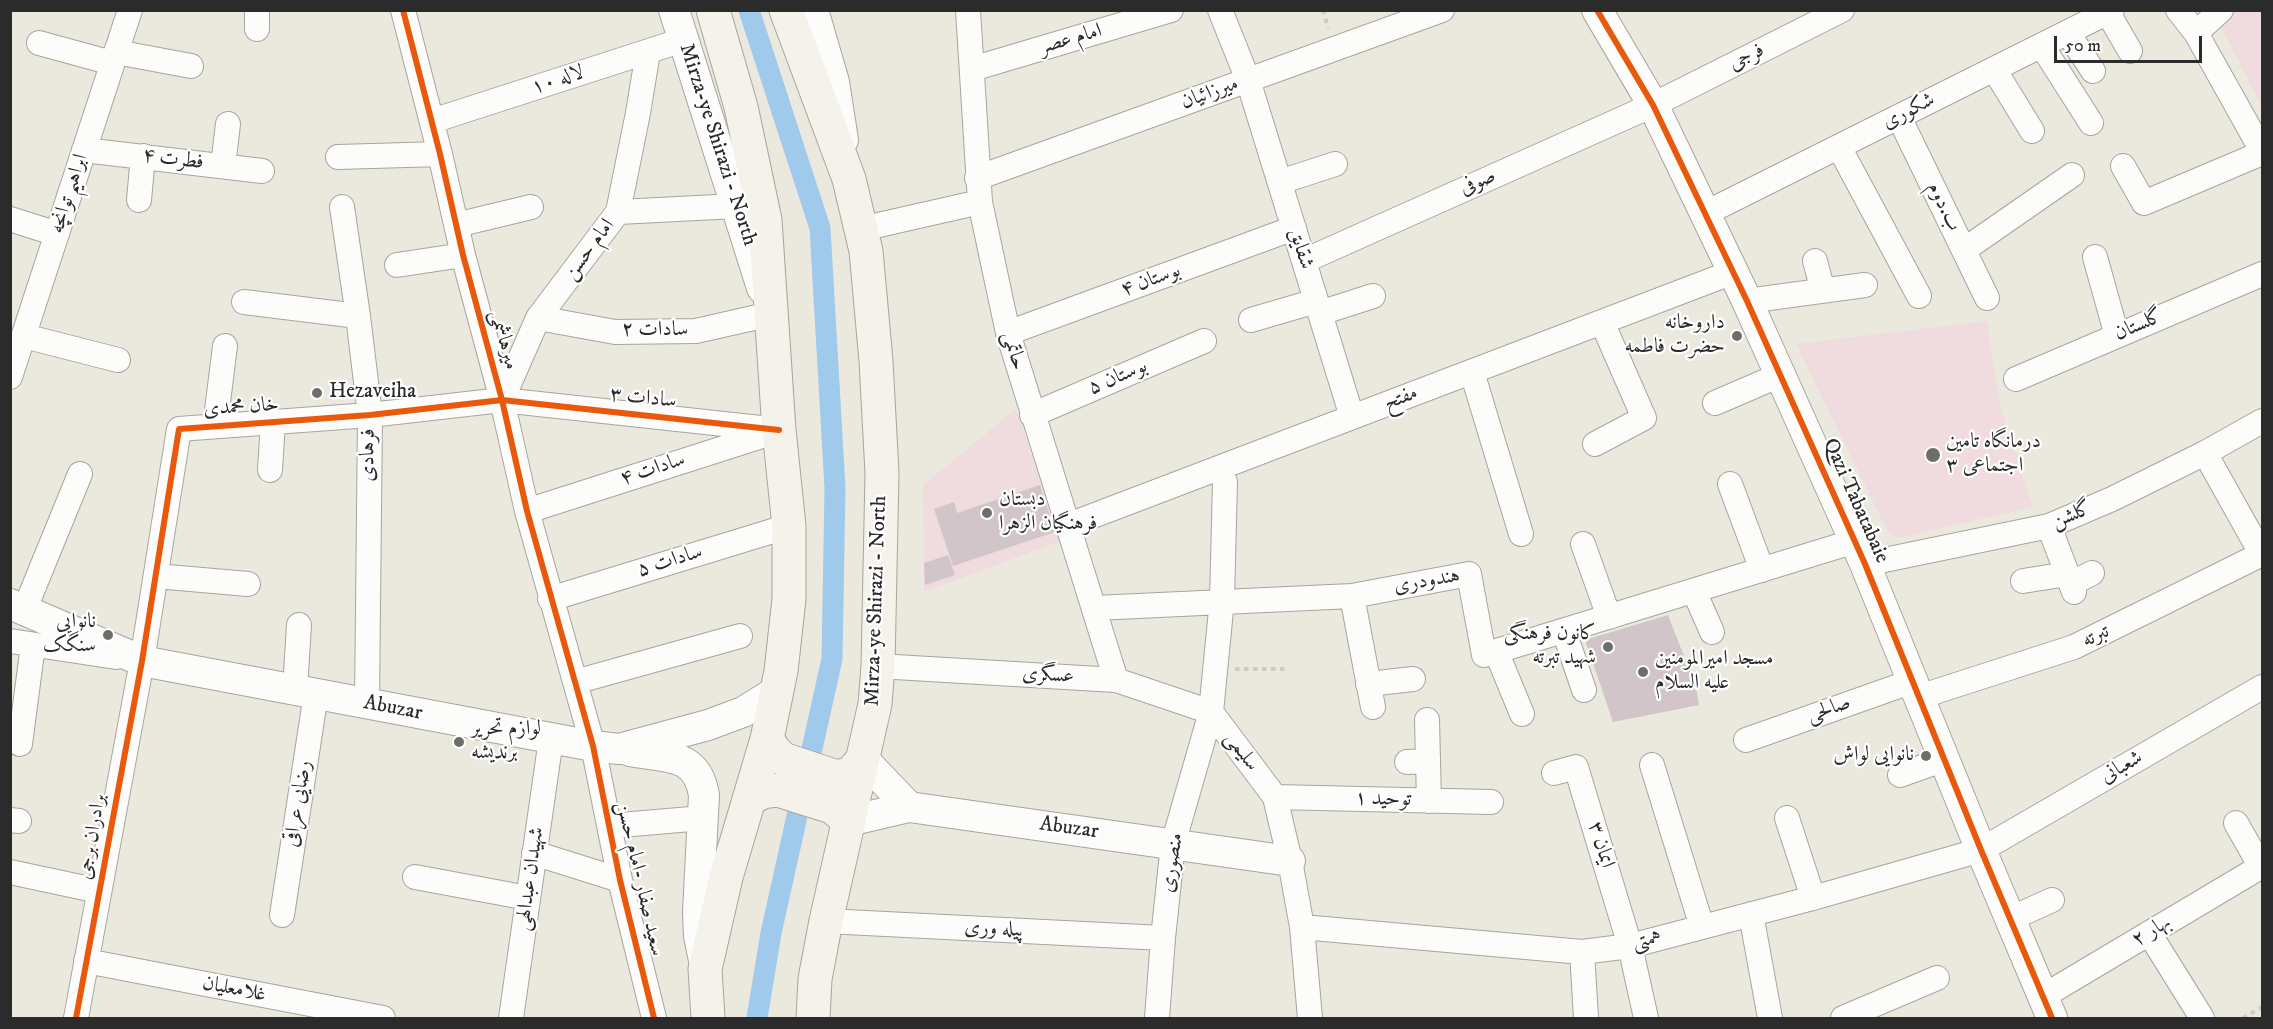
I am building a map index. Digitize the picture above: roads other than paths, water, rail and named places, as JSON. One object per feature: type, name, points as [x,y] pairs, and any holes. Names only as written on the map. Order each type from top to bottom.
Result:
[{"type":"main road","name":"Mirza-ye Shirazi - North","points":[[708,1018],[705,969],[726,877],[769,772],[789,599],[789,526],[779,430],[765,220],[741,107],[712,10]]},
{"type":"main road","name":"Mirza-ye Shirazi - North","points":[[786,10],[849,179],[866,251],[876,361],[882,473],[878,666],[875,704],[845,791],[816,980],[813,1018]]},
{"type":"main road","points":[[769,772],[845,791]]},
{"type":"street","name":"ابراهیم توانچه","points":[[10,377],[130,10]]},
{"type":"street","name":"میرهاشمی","points":[[403,10],[550,599],[575,682],[606,747]]},
{"type":"street","name":"Mirza-ye Shirazi - North","points":[[674,10],[771,314]]},
{"type":"street","name":"Mirza-ye Shirazi - North","points":[[813,10],[834,82],[849,179]]},
{"type":"street","name":"حاتمی","points":[[968,10],[977,178],[1008,333],[1116,680]]},
{"type":"street","name":"امام عصر","points":[[972,69],[1120,18],[1171,10]]},
{"type":"street","name":"شقایق","points":[[1220,10],[1248,80],[1352,417]]},
{"type":"street","name":"میرزائیان","points":[[977,178],[1442,10]]},
{"type":"street","name":"Qazi Tabatabaie","points":[[1597,10],[1653,105],[1747,301],[1860,553],[2047,1008]]},
{"type":"street","name":"فرجی","points":[[1653,105],[1842,10]]},
{"type":"street","points":[[2123,166],[2144,203],[2262,152],[2196,33],[2178,10]]},
{"type":"street","points":[[2196,33],[2221,10]]},
{"type":"street","points":[[2110,12],[2130,51]]},
{"type":"street","name":"شکوری","points":[[1706,213],[2110,12]]},
{"type":"street","points":[[2068,33],[2093,71]]},
{"type":"street","name":"لاله ۱۰","points":[[432,121],[683,40]]},
{"type":"street","points":[[39,43],[114,58],[191,66]]},
{"type":"street","points":[[2042,46],[2091,123]]},
{"type":"street","name":"امام حسن","points":[[502,400],[538,318],[618,212],[648,52]]},
{"type":"street","points":[[1994,69],[2033,119]]},
{"type":"street","name":"صوفی","points":[[1304,261],[1653,105]]},
{"type":"street","name":"ب.دوم","points":[[1899,117],[1987,298]]},
{"type":"street","points":[[223,166],[228,124]]},
{"type":"street","points":[[1839,147],[1919,296]]},
{"type":"street","name":"فطرت ۴","points":[[84,150],[262,171]]},
{"type":"street","points":[[338,157],[440,154]]},
{"type":"street","points":[[139,200],[143,156]]},
{"type":"street","points":[[1280,182],[1335,164]]},
{"type":"street","points":[[1964,250],[2072,175]]},
{"type":"street","points":[[861,229],[980,202]]},
{"type":"street","points":[[618,212],[737,206]]},
{"type":"street","name":"فرهادی","points":[[342,207],[370,416],[367,704]]},
{"type":"street","points":[[456,225],[531,207]]},
{"type":"street","points":[[10,219],[57,234]]},
{"type":"street","name":"بوستان ۴","points":[[1008,333],[1294,228]]},
{"type":"street","points":[[397,265],[463,255]]},
{"type":"street","points":[[2095,257],[2117,336]]},
{"type":"street","points":[[1815,261],[1823,291]]},
{"type":"street","name":"مفتح","points":[[1069,525],[1733,272]]},
{"type":"street","name":"گلستان","points":[[2016,379],[2262,274]]},
{"type":"street","points":[[1747,301],[1865,285]]},
{"type":"street","points":[[1251,320],[1373,296]]},
{"type":"street","points":[[244,302],[358,316]]},
{"type":"street","name":"سادات ۲","points":[[538,318],[615,332],[696,331],[771,314]]},
{"type":"street","points":[[1595,444],[1644,418],[1602,322]]},
{"type":"street","points":[[24,336],[118,360]]},
{"type":"street","name":"بوستان ۵","points":[[1032,415],[1204,342]]},
{"type":"street","points":[[215,426],[225,346]]},
{"type":"street","points":[[1472,372],[1521,534]]},
{"type":"street","points":[[1715,404],[1780,375]]},
{"type":"street","name":"خان محمدی","points":[[142,661],[179,429],[370,416],[502,400]]},
{"type":"street","name":"سادات ۳","points":[[502,400],[779,430]]},
{"type":"street","name":"گلشن","points":[[1860,553],[2049,526],[2112,499],[2205,453],[2262,421]]},
{"type":"street","points":[[270,470],[273,422]]},
{"type":"street","name":"سادات ۴","points":[[527,511],[779,430]]},
{"type":"street","points":[[2205,453],[2262,554]]},
{"type":"street","points":[[17,608],[80,474]]},
{"type":"street","name":"سلیمی","points":[[1225,482],[1222,600],[1212,712],[1275,797],[1302,927],[1311,1018]]},
{"type":"street","points":[[1730,483],[1762,570]]},
{"type":"street","name":"سادات ۵","points":[[550,599],[789,526]]},
{"type":"street","points":[[2049,526],[2070,583]]},
{"type":"street","points":[[1583,544],[1609,617]]},
{"type":"street","points":[[1522,714],[1496,651],[1762,570],[1860,553]]},
{"type":"street","name":"تبرته","points":[[1916,689],[2074,647],[2262,554]]},
{"type":"street","points":[[2023,581],[2070,583],[2092,573]]},
{"type":"street","name":"هندودری","points":[[1095,608],[1222,600],[1352,596],[1469,574],[1484,655],[1496,651]]},
{"type":"street","points":[[156,576],[248,584]]},
{"type":"street","points":[[1695,591],[1713,632]]},
{"type":"street","points":[[1352,596],[1370,696],[1413,679]]},
{"type":"street","name":"Abuzar","points":[[17,608],[142,661],[551,739],[606,747],[708,725],[743,712],[777,691]]},
{"type":"street","name":"رضایی عراقی","points":[[282,915],[305,692],[299,625]]},
{"type":"street","points":[[1564,631],[1584,690]]},
{"type":"street","points":[[575,682],[740,636]]},
{"type":"street","points":[[20,744],[22,643],[142,661]]},
{"type":"street","name":"برادران برجی","points":[[76,1018],[142,661]]},
{"type":"street","name":"عسگری","points":[[878,666],[1116,680],[1212,712]]},
{"type":"street","name":"شعبانی","points":[[1981,850],[2262,687]]},
{"type":"street","name":"صالحی","points":[[1746,740],[1916,689]]},
{"type":"street","name":"منصوری","points":[[1158,1018],[1163,938],[1173,844],[1212,712]]},
{"type":"street","points":[[1427,720],[1417,761],[1429,801]]},
{"type":"street","name":"شهیدان عبدالهی","points":[[511,1018],[551,739]]},
{"type":"street","points":[[606,747],[685,761],[695,769],[702,781],[703,818],[698,925],[705,969]]},
{"type":"street","name":"سعید صفار -امام حسن","points":[[606,747],[609,826],[654,1018]]},
{"type":"street","points":[[1900,775],[1945,759]]},
{"type":"street","points":[[1652,765],[1702,927]]},
{"type":"street","name":"ایمان ۳","points":[[1554,773],[1576,767],[1630,946]]},
{"type":"street","points":[[845,791],[909,807]]},
{"type":"street","name":"Abuzar","points":[[845,791],[909,807],[1290,861]]},
{"type":"street","name":"توحید ۱","points":[[1275,797],[1491,802]]},
{"type":"street","points":[[609,826],[703,818]]},
{"type":"street","points":[[1787,818],[1813,898]]},
{"type":"street","points":[[2236,823],[2262,866]]},
{"type":"street","name":"همتی","points":[[1302,927],[1582,952],[1630,946],[1813,898],[1981,850]]},
{"type":"street","points":[[534,853],[621,880]]},
{"type":"street","name":"بهار ۲","points":[[2047,1008],[2149,933],[2262,866]]},
{"type":"street","points":[[10,872],[99,891]]},
{"type":"street","points":[[415,877],[528,898]]},
{"type":"street","points":[[2010,919],[2052,900]]},
{"type":"street","points":[[1751,914],[1770,1018]]},
{"type":"street","name":"پیله وری","points":[[826,921],[1163,938]]},
{"type":"street","points":[[2149,933],[2202,1018]]},
{"type":"street","points":[[1630,946],[1646,1018]]},
{"type":"street","points":[[1582,952],[1586,1018]]},
{"type":"street","name":"غلامعلیان","points":[[86,961],[273,1008],[383,1018]]},
{"type":"street","points":[[1843,1018],[1937,978]]},
{"type":"waterway","points":[[749,10],[820,228],[835,488],[832,659],[771,933],[757,1018]]},
{"type":"place","name":"داروخانه حضرت فاطمه","points":[[1737,336]]},
{"type":"place","name":"Hezaveiha","points":[[317,393]]},
{"type":"place","name":"درمانگاه تامین اجتماعی ۳","points":[[1933,455]]},
{"type":"place","name":"دبستان فرهنگیان الزهرا","points":[[987,513]]},
{"type":"place","name":"نانوایی سنگک","points":[[108,635]]},
{"type":"place","name":"کانون فرهنگی شهید تبرته","points":[[1608,647]]},
{"type":"place","name":"مسجد امیرالمومنین علیه السلام","points":[[1643,672]]},
{"type":"place","name":"لوازم تحریر برندیشه","points":[[459,742]]},
{"type":"place","name":"نانوایی لواش","points":[[1926,756]]}]
